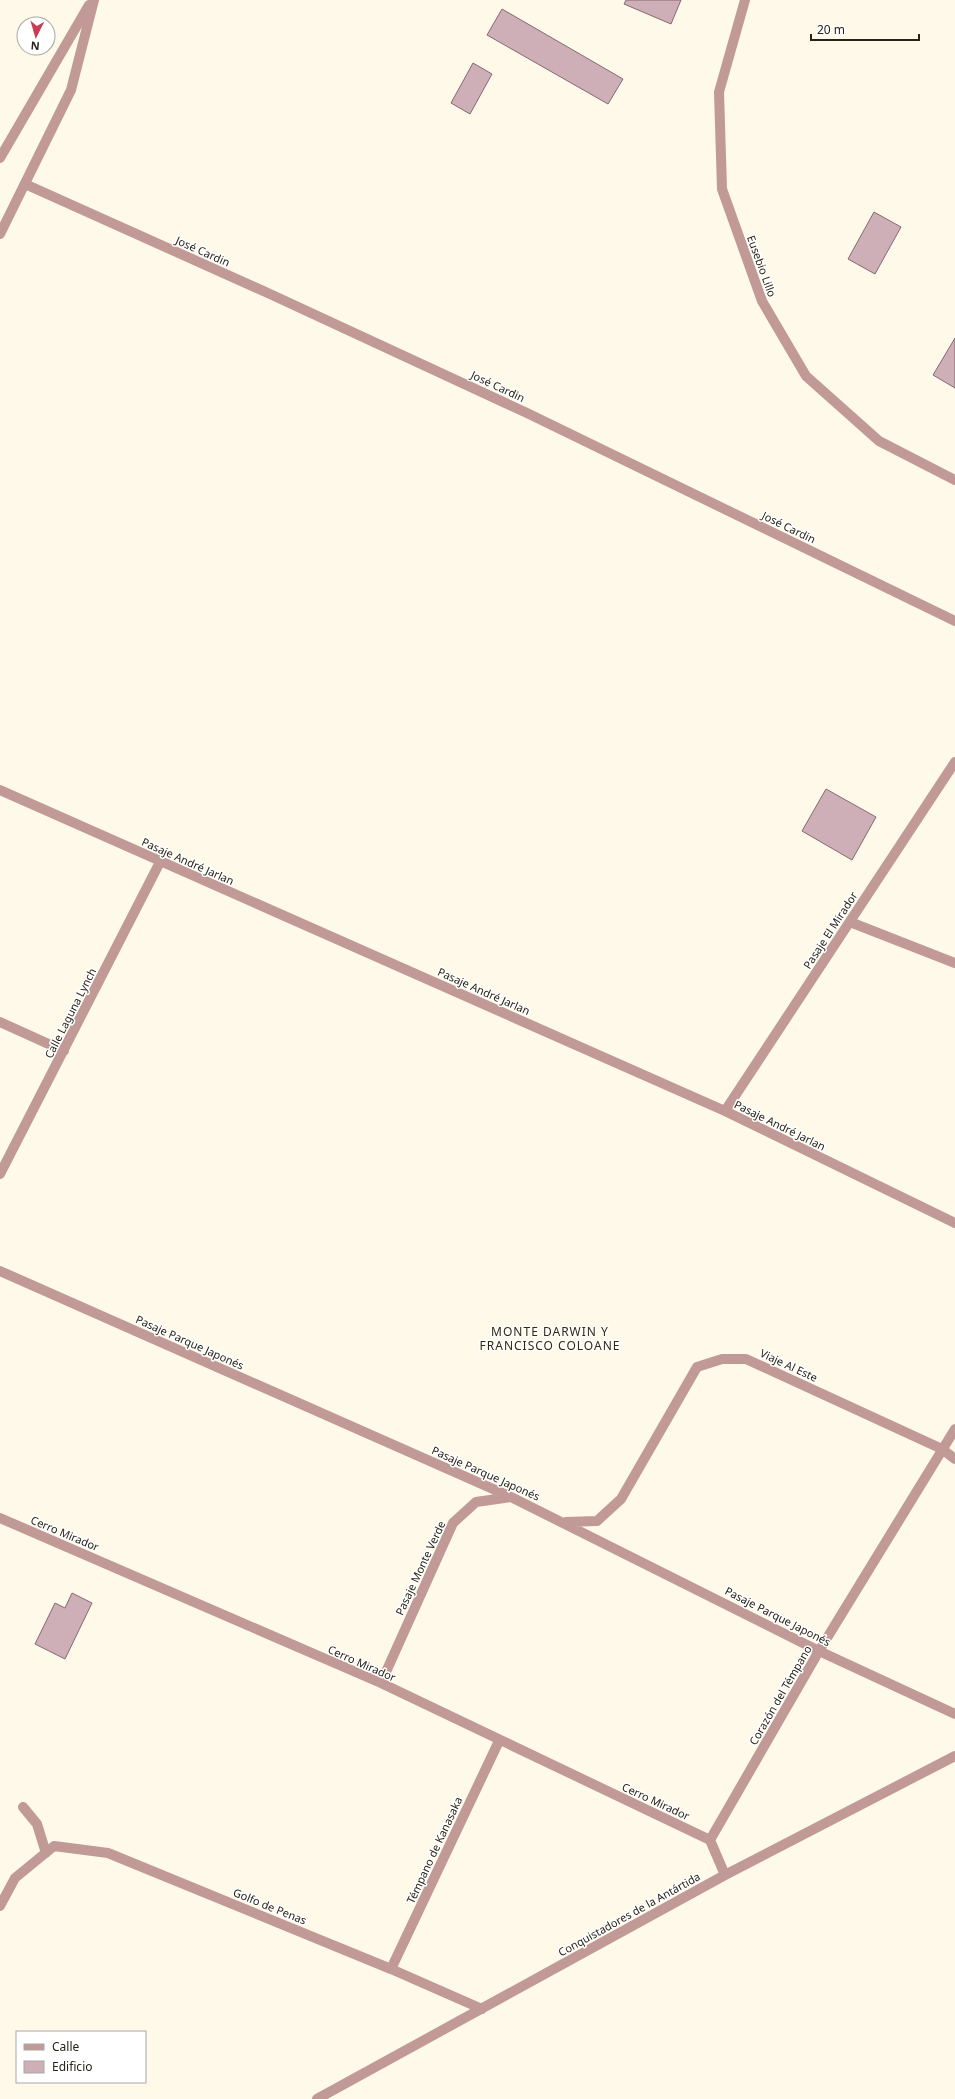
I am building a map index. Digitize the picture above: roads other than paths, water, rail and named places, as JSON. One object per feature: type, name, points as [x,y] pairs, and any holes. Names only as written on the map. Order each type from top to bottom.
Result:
[{"type":"street","points":[[0,158],[93,0]]},
{"type":"street","points":[[0,234],[71,90],[93,0]]},
{"type":"street","name":"Eusebio Lillo","points":[[744,0],[719,92],[722,189],[762,301],[806,376],[879,441],[955,480]]},
{"type":"street","name":"José Cardin","points":[[25,184],[333,322],[520,410],[955,621]]},
{"type":"street","name":"Pasaje El Mirador","points":[[725,1111],[955,762]]},
{"type":"street","name":"Pasaje André Jarlan","points":[[0,790],[725,1111],[955,1223]]},
{"type":"street","name":"Calle Laguna Lynch","points":[[0,1174],[160,862]]},
{"type":"street","points":[[850,922],[955,963]]},
{"type":"street","points":[[0,1022],[64,1051]]},
{"type":"street","name":"Pasaje Parque Japonés","points":[[0,1271],[511,1497],[564,1522],[819,1651],[955,1714]]},
{"type":"street","name":"Viaje Al Este","points":[[564,1522],[597,1521],[621,1499],[697,1367],[722,1359],[746,1359],[942,1449],[955,1459]]},
{"type":"street","name":"Corazón del Témpano","points":[[710,1840],[819,1651],[955,1429]]},
{"type":"street","name":"Pasaje Monte Verde","points":[[381,1683],[453,1523],[476,1502],[511,1497]]},
{"type":"street","name":"Cerro Mirador","points":[[0,1518],[381,1683],[499,1741],[710,1840]]},
{"type":"street","name":"Témpano de Kanasaka","points":[[391,1969],[499,1741]]},
{"type":"street","name":"Conquistadores de la Antártida","points":[[317,2099],[725,1875],[955,1756]]},
{"type":"street","points":[[23,1807],[37,1824],[46,1853]]},
{"type":"street","points":[[710,1840],[725,1875]]},
{"type":"street","name":"Golfo de Penas","points":[[0,1906],[15,1878],[54,1846],[108,1853],[391,1969],[482,2009]]},
{"type":"district","name":"MONTE DARWIN Y FRANCISCO COLOANE","points":[[550,1338]]}]
